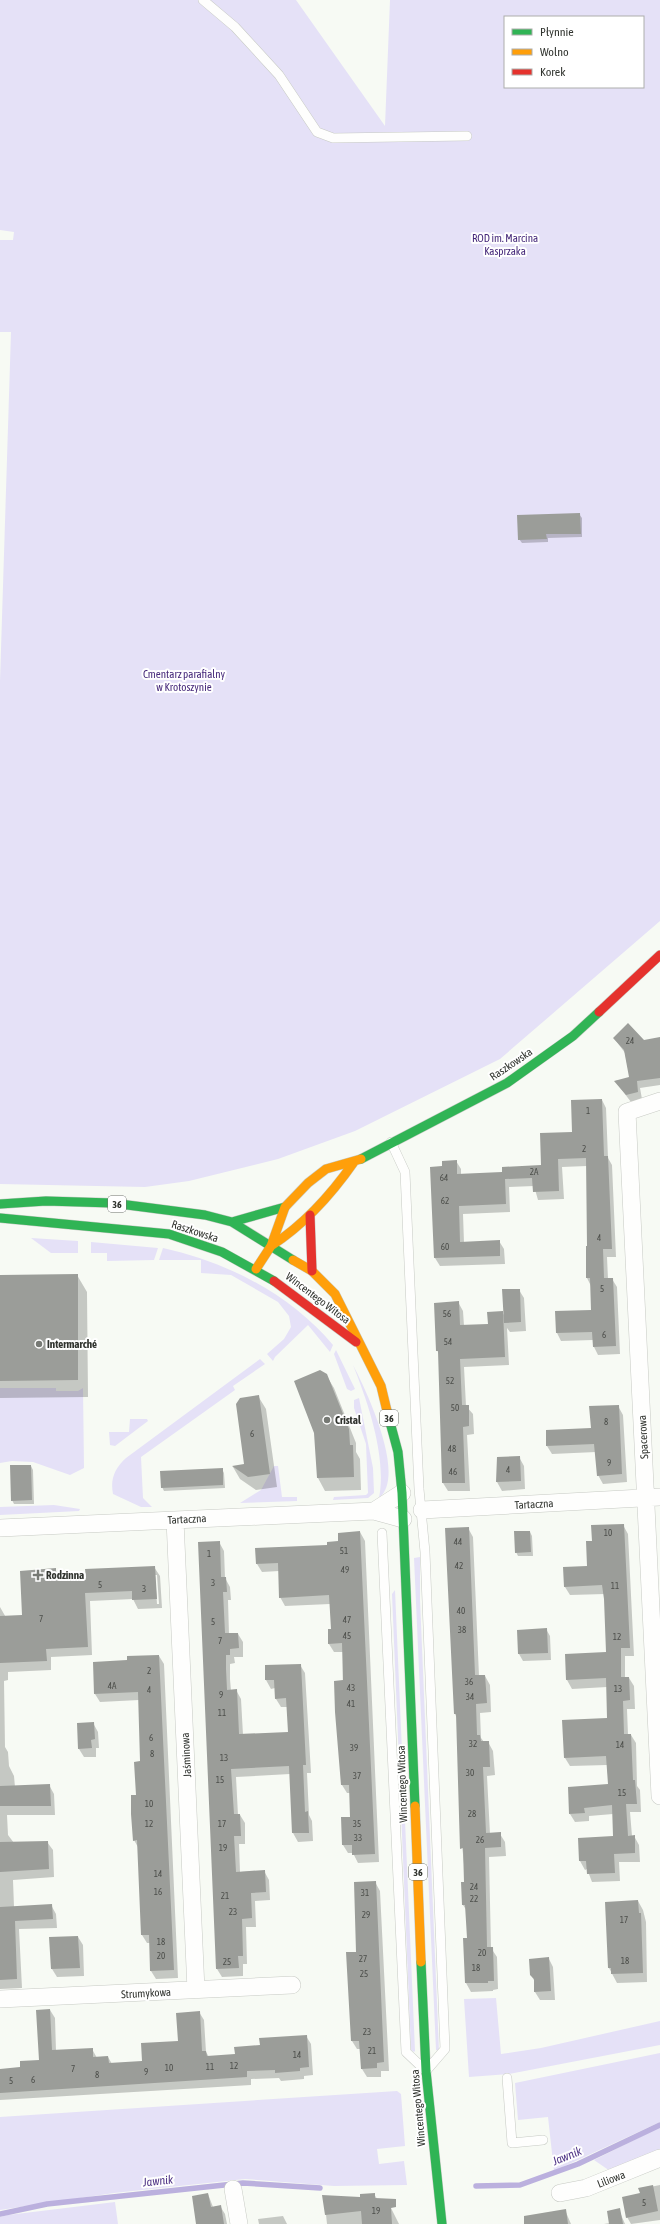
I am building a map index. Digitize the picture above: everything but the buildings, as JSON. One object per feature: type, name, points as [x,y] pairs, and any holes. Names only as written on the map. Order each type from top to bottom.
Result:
[{"type":"main road","name":"Raszkowska","points":[[0,1218],[168,1234],[216,1250],[256,1269],[271,1246],[285,1207],[308,1184],[326,1169],[354,1162],[507,1083],[573,1036],[660,955]]},
{"type":"main road","name":"Raszkowska","points":[[271,1246],[284,1238],[310,1215],[342,1179],[354,1162]]},
{"type":"main road","name":"Raszkowska","points":[[0,1204],[46,1201],[112,1203],[172,1209],[232,1222],[271,1246]]},
{"type":"main road","points":[[232,1222],[285,1207]]},
{"type":"main road","points":[[310,1215],[312,1271]]},
{"type":"main road","name":"Wincentego Witosa","points":[[271,1246],[312,1271],[335,1294],[381,1386],[398,1452],[402,1493],[426,2071],[442,2224]]},
{"type":"main road","name":"Wincentego Witosa","points":[[256,1269],[284,1286],[363,1348]]},
{"type":"street","name":"Spacerowa","points":[[660,1102],[627,1112],[653,1498],[660,1796]]},
{"type":"street","points":[[374,1511],[402,1493]]},
{"type":"street","name":"Tartaczna","points":[[422,1510],[653,1498]]},
{"type":"street","name":"Tartaczna","points":[[0,1528],[374,1511],[403,1519]]},
{"type":"street","name":"Jaśminowa","points":[[175,1520],[196,1990]]},
{"type":"street","name":"Strumykowa","points":[[0,1999],[292,1985]]},
{"type":"street","name":"Liliowa","points":[[560,2193],[594,2186],[660,2158]]},
{"type":"street","points":[[234,2189],[239,2224]]},
{"type":"lane","points":[[203,0],[235,27],[279,75],[317,132],[333,138],[467,136]]},
{"type":"lane","points":[[382,1533],[386,1583],[406,2052],[426,2071],[445,2048],[422,1510],[405,1172],[391,1142]]},
{"type":"lane","points":[[386,1583],[405,1566]]},
{"type":"lane","points":[[507,2078],[512,2143],[543,2140]]},
{"type":"green space","points":[[0,0],[296,0],[385,126],[390,0],[660,0],[660,921],[500,1059],[355,1131],[278,1159],[189,1181],[145,1187],[0,1184],[0,681],[11,332],[0,332],[0,240],[13,240],[14,232],[0,230]]},
{"type":"green space","points":[[31,1238],[78,1241],[78,1253],[51,1253]]},
{"type":"green space","points":[[91,1242],[158,1248],[154,1260],[107,1261],[107,1253],[91,1253]]},
{"type":"green space","points":[[163,1248],[187,1254],[234,1271],[277,1296],[297,1310],[316,1327],[333,1345],[330,1352],[308,1325],[275,1357],[273,1361],[267,1354],[284,1339],[291,1327],[289,1316],[278,1302],[231,1275],[201,1273],[201,1260],[159,1260]]},
{"type":"green space","points":[[336,1350],[355,1389],[351,1391],[347,1389],[334,1354]]},
{"type":"green space","points":[[260,1359],[265,1364],[233,1386],[235,1390],[141,1457],[143,1498],[152,1507],[141,1507],[113,1494],[112,1483],[114,1474],[126,1458]]},
{"type":"green space","points":[[353,1365],[374,1412],[387,1453],[389,1471],[386,1487],[379,1498],[381,1482],[375,1430],[365,1396]]},
{"type":"green space","points":[[0,1388],[56,1388],[56,1391],[78,1391],[83,1388],[84,1468],[70,1475],[33,1462],[12,1461],[0,1463]]},
{"type":"green space","points":[[359,1398],[373,1468],[374,1493],[368,1498],[333,1500],[334,1497],[366,1495],[368,1493],[366,1444],[354,1408],[354,1400]]},
{"type":"green space","points":[[130,1419],[147,1419],[148,1421],[115,1446],[110,1445],[109,1432],[129,1432]]},
{"type":"green space","points":[[274,1466],[278,1466],[282,1497],[297,1497],[297,1501],[240,1503],[261,1490]]},
{"type":"green space","points":[[54,1505],[80,1509],[79,1511],[0,1515],[0,1507]]},
{"type":"green space","points":[[420,1557],[420,1600],[439,2051],[436,2050],[414,1558]]},
{"type":"green space","points":[[395,1590],[414,2052],[411,2050],[392,1594]]},
{"type":"green space","points":[[496,1998],[501,2054],[541,2048],[660,2021],[660,2045],[509,2074],[469,2077],[464,1999]]},
{"type":"green space","points":[[660,2053],[660,2122],[554,2171],[548,2117],[518,2120],[515,2083]]},
{"type":"green space","points":[[397,2091],[401,2094],[405,2146],[377,2149],[379,2164],[404,2161],[407,2185],[334,2186],[245,2179],[114,2193],[0,2210],[0,2117]]},
{"type":"green space","points":[[660,2127],[660,2149],[610,2171],[594,2160]]},
{"type":"green space","points":[[115,2202],[118,2224],[0,2224],[0,2217],[8,2215]]},
{"type":"waterway","name":"Jawnik","points":[[476,2186],[520,2185],[578,2164],[660,2125]]},
{"type":"waterway","name":"Jawnik","points":[[0,2214],[47,2204],[243,2183],[320,2188]]},
{"type":"traffic: fast","points":[[361,1159],[507,1083],[573,1036],[599,1012]]},
{"type":"traffic: fast","points":[[0,1204],[46,1201],[112,1203],[205,1215],[232,1222],[293,1260]]},
{"type":"traffic: fast","points":[[232,1222],[285,1207]]},
{"type":"traffic: fast","points":[[0,1218],[169,1234],[222,1252],[274,1281]]},
{"type":"traffic: fast","points":[[387,1411],[398,1452],[402,1493],[415,1806]]},
{"type":"traffic: fast","points":[[421,1962],[426,2071],[442,2224]]},
{"type":"traffic: slow","points":[[256,1269],[271,1246],[285,1207],[308,1183],[326,1169],[361,1159]]},
{"type":"traffic: slow","points":[[271,1246],[295,1228],[317,1208],[354,1162]]},
{"type":"traffic: slow","points":[[293,1260],[312,1271],[335,1294],[381,1386],[387,1411]]},
{"type":"traffic: slow","points":[[415,1806],[421,1962]]},
{"type":"traffic: jam","points":[[599,1012],[660,955]]},
{"type":"traffic: jam","points":[[310,1215],[312,1271]]},
{"type":"traffic: jam","points":[[274,1281],[356,1342]]},
{"type":"place","name":"Intermarché","points":[[39,1344]]},
{"type":"place","name":"Cristal","points":[[327,1420]]},
{"type":"place","name":"Rodzinna","points":[[38,1575]]},
{"type":"park label","name":"ROD im. Marcina Kasprzaka","points":[[505,244]]},
{"type":"park label","name":"Cmentarz parafialny w Krotoszynie","points":[[184,680]]}]
